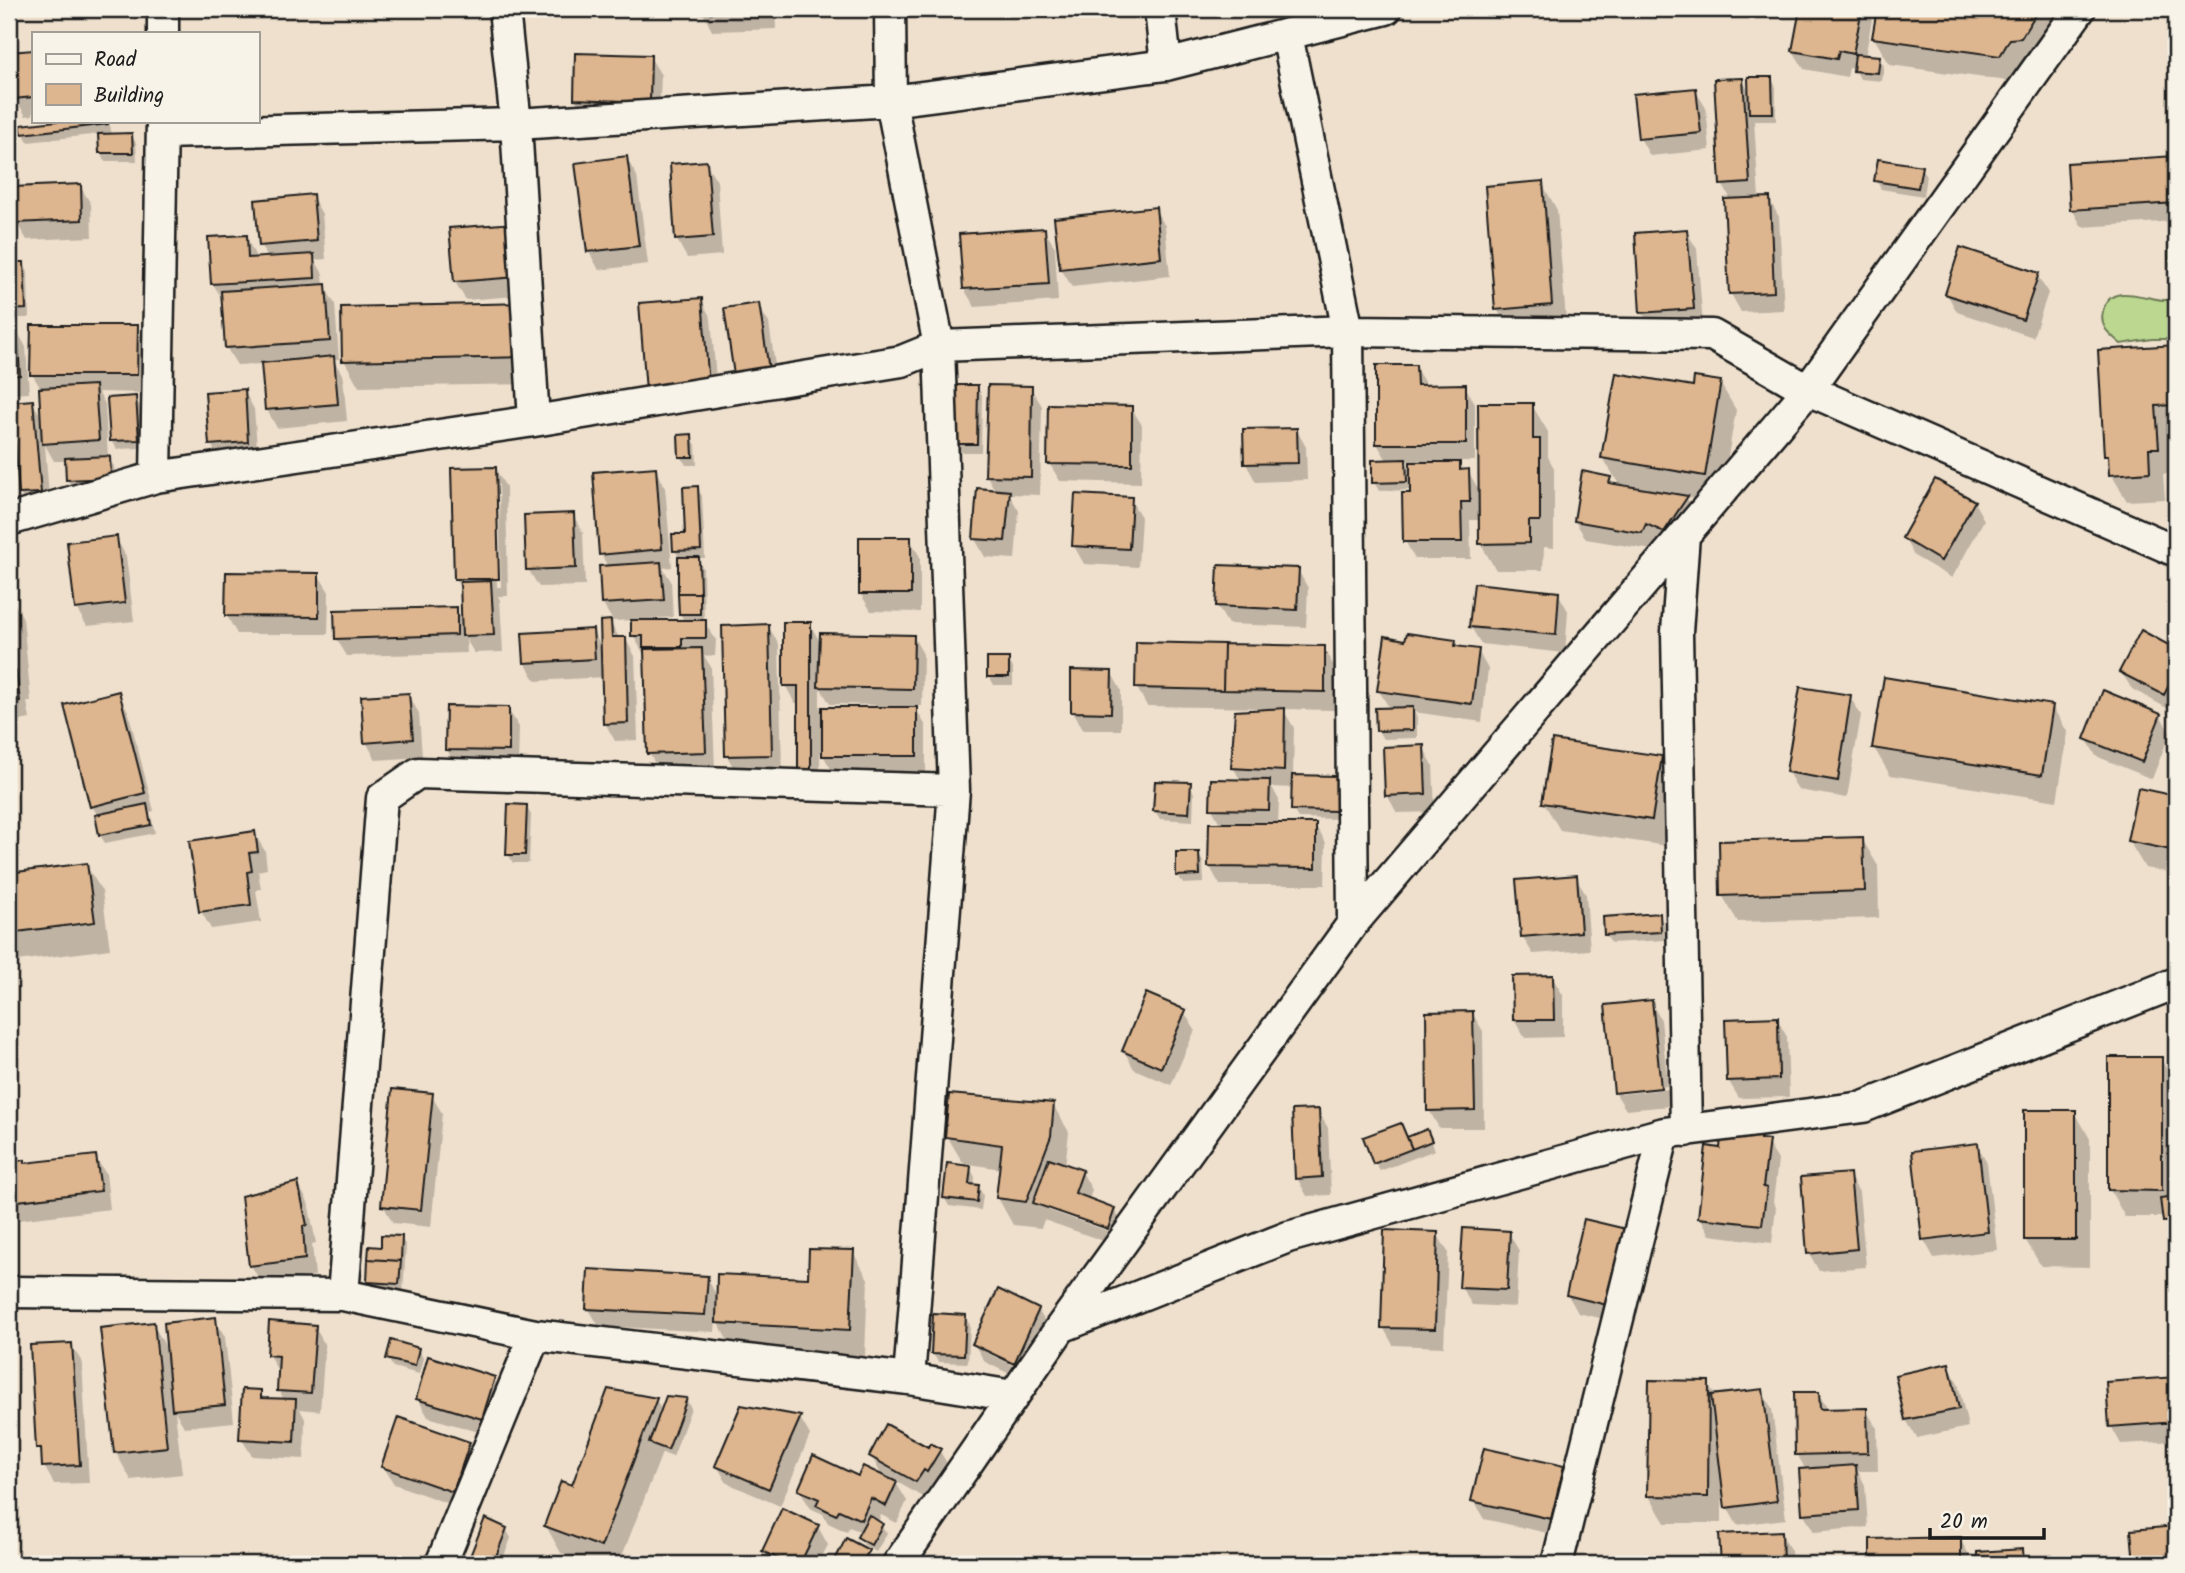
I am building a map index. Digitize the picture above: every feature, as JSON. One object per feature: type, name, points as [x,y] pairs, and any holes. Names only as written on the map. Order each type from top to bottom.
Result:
[{"type":"street","points":[[163,9],[163,32]]},
{"type":"street","points":[[505,9],[516,124],[534,421]]},
{"type":"street","points":[[890,9],[891,101],[939,346],[954,790],[909,1379]]},
{"type":"street","points":[[1160,9],[1166,65]]},
{"type":"street","points":[[156,477],[162,127],[516,124],[891,101],[1166,65],[1386,9]]},
{"type":"street","points":[[898,1564],[1060,1327],[1353,923],[1808,390],[2080,9]]},
{"type":"street","points":[[1287,35],[1348,331],[1353,923]]},
{"type":"street","points":[[9,520],[156,477],[534,421],[902,361],[939,346],[1348,331],[1712,335],[1808,390],[2176,551]]},
{"type":"street","points":[[1557,1564],[1675,1132],[1677,632],[1684,535]]},
{"type":"street","points":[[343,1295],[382,798],[418,773],[954,790]]},
{"type":"street","points":[[1060,1327],[1288,1237],[1675,1132],[1863,1107],[2176,983]]},
{"type":"street","points":[[9,1292],[343,1295],[535,1335],[909,1379],[1013,1396]]},
{"type":"street","points":[[441,1564],[535,1335]]},
{"type":"green space","points":[[2176,236],[2176,339],[2152,339],[2121,344],[2106,330],[2103,322],[2107,301],[2122,294],[2168,300],[2175,287],[2169,258]]},
{"type":"building","points":[[699,9],[767,9],[767,11],[700,13]]},
{"type":"building","points":[[1800,9],[1862,9],[1853,54],[1839,51],[1837,59],[1792,51]]},
{"type":"building","points":[[1877,9],[2039,9],[2021,38],[2010,39],[2000,56],[1872,38]]},
{"type":"building","points":[[32,50],[32,97],[14,99],[10,52]]},
{"type":"building","points":[[575,53],[651,55],[650,102],[574,99]]},
{"type":"building","points":[[1855,54],[1880,56],[1878,73],[1853,71]]},
{"type":"building","points":[[1748,77],[1772,77],[1773,113],[1749,113]]},
{"type":"building","points":[[1743,78],[1750,183],[1720,185],[1714,79]]},
{"type":"building","points":[[1696,88],[1701,133],[1638,139],[1633,94]]},
{"type":"building","points":[[48,122],[108,122],[22,134],[20,125]]},
{"type":"building","points":[[132,133],[133,153],[99,153],[98,134]]},
{"type":"building","points":[[627,156],[639,246],[587,252],[575,163]]},
{"type":"building","points":[[2175,156],[2176,203],[2070,210],[2067,163]]},
{"type":"building","points":[[1878,159],[1922,166],[1918,188],[1874,181]]},
{"type":"building","points":[[707,161],[713,237],[675,240],[670,164]]},
{"type":"building","points":[[1543,181],[1552,305],[1495,310],[1485,186]]},
{"type":"building","points":[[81,184],[82,220],[15,223],[13,187]]},
{"type":"building","points":[[313,194],[317,241],[259,246],[255,200]]},
{"type":"building","points":[[1770,197],[1774,292],[1729,294],[1724,199]]},
{"type":"building","points":[[1156,207],[1161,258],[1060,269],[1054,218]]},
{"type":"building","points":[[515,223],[519,277],[454,282],[449,228]]},
{"type":"building","points":[[1045,228],[1049,284],[963,289],[959,234]]},
{"type":"building","points":[[1687,229],[1694,309],[1640,313],[1635,233]]},
{"type":"building","points":[[247,235],[248,258],[314,254],[315,278],[211,284],[208,237]]},
{"type":"building","points":[[1960,247],[2039,273],[2023,320],[1945,294]]},
{"type":"building","points":[[9,262],[24,262],[26,309],[9,310]]},
{"type":"building","points":[[326,284],[330,341],[225,348],[221,291]]},
{"type":"building","points":[[702,298],[709,386],[646,391],[639,303]]},
{"type":"building","points":[[524,303],[525,357],[342,361],[341,307]]},
{"type":"building","points":[[759,303],[769,370],[734,375],[724,308]]},
{"type":"building","points":[[31,325],[138,325],[137,375],[30,375]]},
{"type":"building","points":[[9,327],[17,327],[20,375],[9,376]]},
{"type":"building","points":[[2176,345],[2176,405],[2156,406],[2159,448],[2149,448],[2150,472],[2109,475],[2108,456],[2104,456],[2098,350]]},
{"type":"building","points":[[334,356],[338,404],[265,410],[261,363]]},
{"type":"building","points":[[1376,365],[1416,365],[1417,385],[1466,384],[1466,444],[1376,444]]},
{"type":"building","points":[[1616,373],[1693,386],[1694,377],[1721,381],[1705,476],[1601,458]]},
{"type":"building","points":[[95,385],[99,440],[42,444],[39,388]]},
{"type":"building","points":[[955,385],[978,385],[977,444],[954,444]]},
{"type":"building","points":[[988,385],[1032,386],[1031,477],[985,476]]},
{"type":"building","points":[[245,389],[248,442],[209,445],[205,392]]},
{"type":"building","points":[[136,396],[139,440],[110,441],[107,398]]},
{"type":"building","points":[[33,400],[41,493],[19,494],[15,441],[9,442],[9,402]]},
{"type":"building","points":[[1478,403],[1533,403],[1533,439],[1540,439],[1540,521],[1529,521],[1529,543],[1479,544]]},
{"type":"building","points":[[1048,404],[1132,406],[1132,465],[1047,464]]},
{"type":"building","points":[[1297,428],[1298,463],[1244,464],[1243,429]]},
{"type":"building","points":[[692,434],[693,457],[679,457],[678,435]]},
{"type":"building","points":[[110,456],[111,478],[66,480],[65,458]]},
{"type":"building","points":[[1406,459],[1407,482],[1372,483],[1372,460]]},
{"type":"building","points":[[1410,462],[1460,462],[1460,470],[1469,469],[1470,502],[1461,502],[1462,542],[1403,542],[1402,493],[1410,493]]},
{"type":"building","points":[[496,467],[499,579],[454,579],[451,468]]},
{"type":"building","points":[[656,467],[662,549],[599,555],[593,472]]},
{"type":"building","points":[[1582,471],[1611,477],[1609,483],[1688,496],[1664,532],[1646,524],[1642,533],[1574,521]]},
{"type":"building","points":[[1935,479],[1975,501],[1941,561],[1902,538]]},
{"type":"building","points":[[698,486],[701,550],[673,551],[672,534],[685,534],[683,487]]},
{"type":"building","points":[[977,488],[1010,491],[1005,541],[973,539]]},
{"type":"building","points":[[1075,494],[1132,497],[1129,549],[1072,546]]},
{"type":"building","points":[[574,513],[576,568],[526,570],[524,515]]},
{"type":"building","points":[[117,536],[125,603],[75,609],[67,542]]},
{"type":"building","points":[[859,537],[911,537],[911,594],[859,594]]},
{"type":"building","points":[[678,557],[699,557],[700,593],[678,593]]},
{"type":"building","points":[[661,562],[664,600],[601,604],[599,566]]},
{"type":"building","points":[[1218,565],[1299,568],[1297,610],[1216,606]]},
{"type":"building","points":[[226,572],[319,573],[319,617],[225,616]]},
{"type":"building","points":[[491,581],[494,635],[462,636],[460,582]]},
{"type":"building","points":[[1474,583],[1559,592],[1556,635],[1469,627]]},
{"type":"building","points":[[678,593],[700,593],[700,614],[679,614]]},
{"type":"building","points":[[457,607],[457,635],[335,639],[334,610]]},
{"type":"building","points":[[611,620],[612,637],[626,637],[628,723],[603,724],[600,621]]},
{"type":"building","points":[[631,620],[706,620],[706,638],[682,638],[682,647],[643,647],[643,636],[631,636]]},
{"type":"building","points":[[783,622],[811,622],[811,771],[798,771],[798,686],[783,686]]},
{"type":"building","points":[[769,624],[772,755],[725,756],[722,626]]},
{"type":"building","points":[[593,629],[595,659],[524,663],[522,633]]},
{"type":"building","points":[[2141,630],[2176,649],[2176,671],[2164,695],[2119,672]]},
{"type":"building","points":[[9,633],[12,666],[9,667]]},
{"type":"building","points":[[820,633],[914,635],[913,689],[818,687]]},
{"type":"building","points":[[1407,633],[1456,640],[1455,646],[1479,649],[1472,704],[1377,691],[1385,636],[1405,640]]},
{"type":"building","points":[[1136,642],[1224,644],[1223,690],[1135,688]]},
{"type":"building","points":[[1224,644],[1325,646],[1325,692],[1223,690]]},
{"type":"building","points":[[702,648],[706,752],[647,754],[644,649]]},
{"type":"building","points":[[987,658],[1009,658],[1009,677],[987,677]]},
{"type":"building","points":[[1071,670],[1112,671],[1111,713],[1071,712]]},
{"type":"building","points":[[16,671],[20,701],[9,704],[9,673]]},
{"type":"building","points":[[1884,677],[2053,705],[2042,775],[1872,748]]},
{"type":"building","points":[[1800,687],[1851,695],[1838,781],[1786,772]]},
{"type":"building","points":[[2103,690],[2161,714],[2142,762],[2084,739]]},
{"type":"building","points":[[119,691],[145,793],[90,807],[64,705]]},
{"type":"building","points":[[409,693],[413,739],[364,743],[361,696]]},
{"type":"building","points":[[446,706],[509,707],[509,751],[445,750]]},
{"type":"building","points":[[822,707],[917,707],[917,756],[822,756]]},
{"type":"building","points":[[1413,707],[1413,730],[1376,731],[1375,708]]},
{"type":"building","points":[[1285,708],[1284,771],[1231,768],[1235,711]]},
{"type":"building","points":[[1552,740],[1662,756],[1652,820],[1542,803]]},
{"type":"building","points":[[1424,745],[1426,794],[1385,796],[1383,747]]},
{"type":"building","points":[[1292,775],[1337,776],[1336,811],[1291,810]]},
{"type":"building","points":[[1211,779],[1270,780],[1269,810],[1210,809]]},
{"type":"building","points":[[1155,781],[1191,782],[1189,813],[1153,811]]},
{"type":"building","points":[[2138,788],[2176,796],[2176,851],[2127,841]]},
{"type":"building","points":[[147,804],[151,825],[99,835],[95,815]]},
{"type":"building","points":[[508,804],[527,805],[525,855],[506,855]]},
{"type":"building","points":[[1209,823],[1316,823],[1316,868],[1208,867]]},
{"type":"building","points":[[255,831],[258,852],[249,853],[252,871],[247,872],[251,905],[199,912],[189,841]]},
{"type":"building","points":[[1863,837],[1865,891],[1720,896],[1719,841]]},
{"type":"building","points":[[1176,852],[1199,852],[1200,875],[1176,876]]},
{"type":"building","points":[[87,863],[95,922],[9,933],[9,873]]},
{"type":"building","points":[[1577,875],[1581,932],[1521,937],[1516,880]]},
{"type":"building","points":[[1660,913],[1661,932],[1604,935],[1603,917]]},
{"type":"building","points":[[1553,975],[1554,1020],[1513,1020],[1512,976]]},
{"type":"building","points":[[1146,993],[1186,1010],[1161,1068],[1122,1051]]},
{"type":"building","points":[[1652,1000],[1661,1088],[1614,1093],[1605,1005]]},
{"type":"building","points":[[1473,1011],[1475,1110],[1427,1111],[1426,1012]]},
{"type":"building","points":[[1778,1017],[1779,1079],[1727,1081],[1725,1019]]},
{"type":"building","points":[[2108,1057],[2162,1057],[2162,1191],[2108,1190]]},
{"type":"building","points":[[392,1089],[433,1093],[421,1210],[381,1206]]},
{"type":"building","points":[[949,1094],[1054,1103],[1051,1136],[1026,1202],[996,1198],[1002,1145],[945,1137]]},
{"type":"building","points":[[1319,1109],[1322,1177],[1295,1179],[1292,1110]]},
{"type":"building","points":[[2024,1110],[2076,1110],[2076,1240],[2024,1240]]},
{"type":"building","points":[[1401,1123],[1412,1149],[1373,1164],[1363,1137]]},
{"type":"building","points":[[1722,1128],[1761,1132],[1760,1139],[1769,1140],[1763,1187],[1767,1188],[1762,1225],[1698,1218],[1706,1146],[1720,1148]]},
{"type":"building","points":[[1427,1129],[1432,1141],[1412,1149],[1407,1137]]},
{"type":"building","points":[[1978,1143],[1988,1232],[1922,1240],[1912,1151]]},
{"type":"building","points":[[96,1155],[101,1191],[9,1202],[9,1162],[25,1160],[25,1163]]},
{"type":"building","points":[[1049,1158],[1083,1170],[1075,1193],[1115,1208],[1108,1229],[1033,1203]]},
{"type":"building","points":[[947,1163],[971,1166],[969,1184],[979,1185],[977,1202],[943,1198]]},
{"type":"building","points":[[1850,1173],[1857,1249],[1807,1254],[1801,1177]]},
{"type":"building","points":[[298,1182],[307,1225],[303,1226],[305,1259],[249,1266],[241,1196]]},
{"type":"building","points":[[2176,1196],[2176,1221],[2163,1222],[2160,1198]]},
{"type":"building","points":[[1584,1219],[1626,1229],[1607,1305],[1566,1295]]},
{"type":"building","points":[[1463,1228],[1510,1231],[1507,1290],[1459,1288]]},
{"type":"building","points":[[1384,1230],[1438,1232],[1435,1329],[1381,1328]]},
{"type":"building","points":[[381,1235],[402,1236],[401,1261],[368,1259],[369,1246],[381,1247]]},
{"type":"building","points":[[809,1249],[854,1250],[850,1330],[716,1323],[717,1274],[808,1278]]},
{"type":"building","points":[[368,1259],[401,1261],[399,1284],[367,1282]]},
{"type":"building","points":[[588,1269],[708,1276],[705,1315],[586,1309]]},
{"type":"building","points":[[998,1289],[1039,1309],[1014,1364],[972,1344]]},
{"type":"building","points":[[933,1313],[966,1315],[964,1355],[931,1354]]},
{"type":"building","points":[[216,1317],[225,1405],[172,1410],[164,1323]]},
{"type":"building","points":[[269,1321],[316,1325],[311,1393],[277,1391],[279,1356],[267,1355]]},
{"type":"building","points":[[154,1322],[167,1447],[114,1453],[100,1328]]},
{"type":"building","points":[[391,1340],[419,1348],[415,1366],[386,1359]]},
{"type":"building","points":[[72,1343],[80,1465],[42,1467],[41,1448],[36,1448],[30,1345]]},
{"type":"building","points":[[428,1356],[495,1377],[482,1419],[416,1399]]},
{"type":"building","points":[[1949,1363],[1959,1409],[1905,1420],[1895,1375]]},
{"type":"building","points":[[2176,1377],[2176,1422],[2109,1427],[2106,1382]]},
{"type":"building","points":[[1649,1380],[1709,1381],[1708,1497],[1647,1496]]},
{"type":"building","points":[[242,1389],[261,1390],[261,1398],[296,1399],[294,1442],[239,1439]]},
{"type":"building","points":[[608,1389],[657,1398],[601,1547],[544,1526],[561,1481],[572,1485]]},
{"type":"building","points":[[1763,1389],[1777,1501],[1725,1508],[1711,1395]]},
{"type":"building","points":[[1794,1392],[1819,1392],[1820,1409],[1867,1408],[1868,1453],[1795,1455]]},
{"type":"building","points":[[666,1396],[687,1398],[668,1450],[649,1443]]},
{"type":"building","points":[[741,1405],[801,1416],[769,1489],[715,1466]]},
{"type":"building","points":[[398,1417],[470,1442],[453,1492],[381,1467]]},
{"type":"building","points":[[886,1424],[928,1447],[930,1443],[941,1449],[927,1472],[924,1470],[916,1482],[869,1456]]},
{"type":"building","points":[[1484,1448],[1564,1466],[1551,1519],[1471,1501]]},
{"type":"building","points":[[813,1455],[858,1476],[863,1466],[897,1482],[886,1506],[871,1498],[861,1520],[839,1510],[836,1515],[816,1505],[819,1499],[798,1490]]},
{"type":"building","points":[[1856,1465],[1859,1510],[1802,1514],[1799,1469]]},
{"type":"building","points":[[782,1508],[819,1525],[800,1564],[789,1564],[762,1551]]},
{"type":"building","points":[[869,1515],[883,1524],[871,1545],[857,1537]]},
{"type":"building","points":[[485,1518],[507,1528],[493,1564],[482,1564],[469,1559]]},
{"type":"building","points":[[2176,1526],[2176,1564],[2134,1564],[2131,1530]]},
{"type":"building","points":[[1782,1531],[1783,1564],[1721,1564],[1719,1534]]},
{"type":"building","points":[[1961,1537],[1961,1564],[1870,1564],[1870,1539]]},
{"type":"building","points":[[846,1538],[869,1550],[862,1564],[833,1564]]},
{"type":"building","points":[[2023,1549],[2024,1564],[1977,1564],[1977,1552]]},
{"type":"building","points":[[286,1554],[342,1564],[284,1564]]}]
